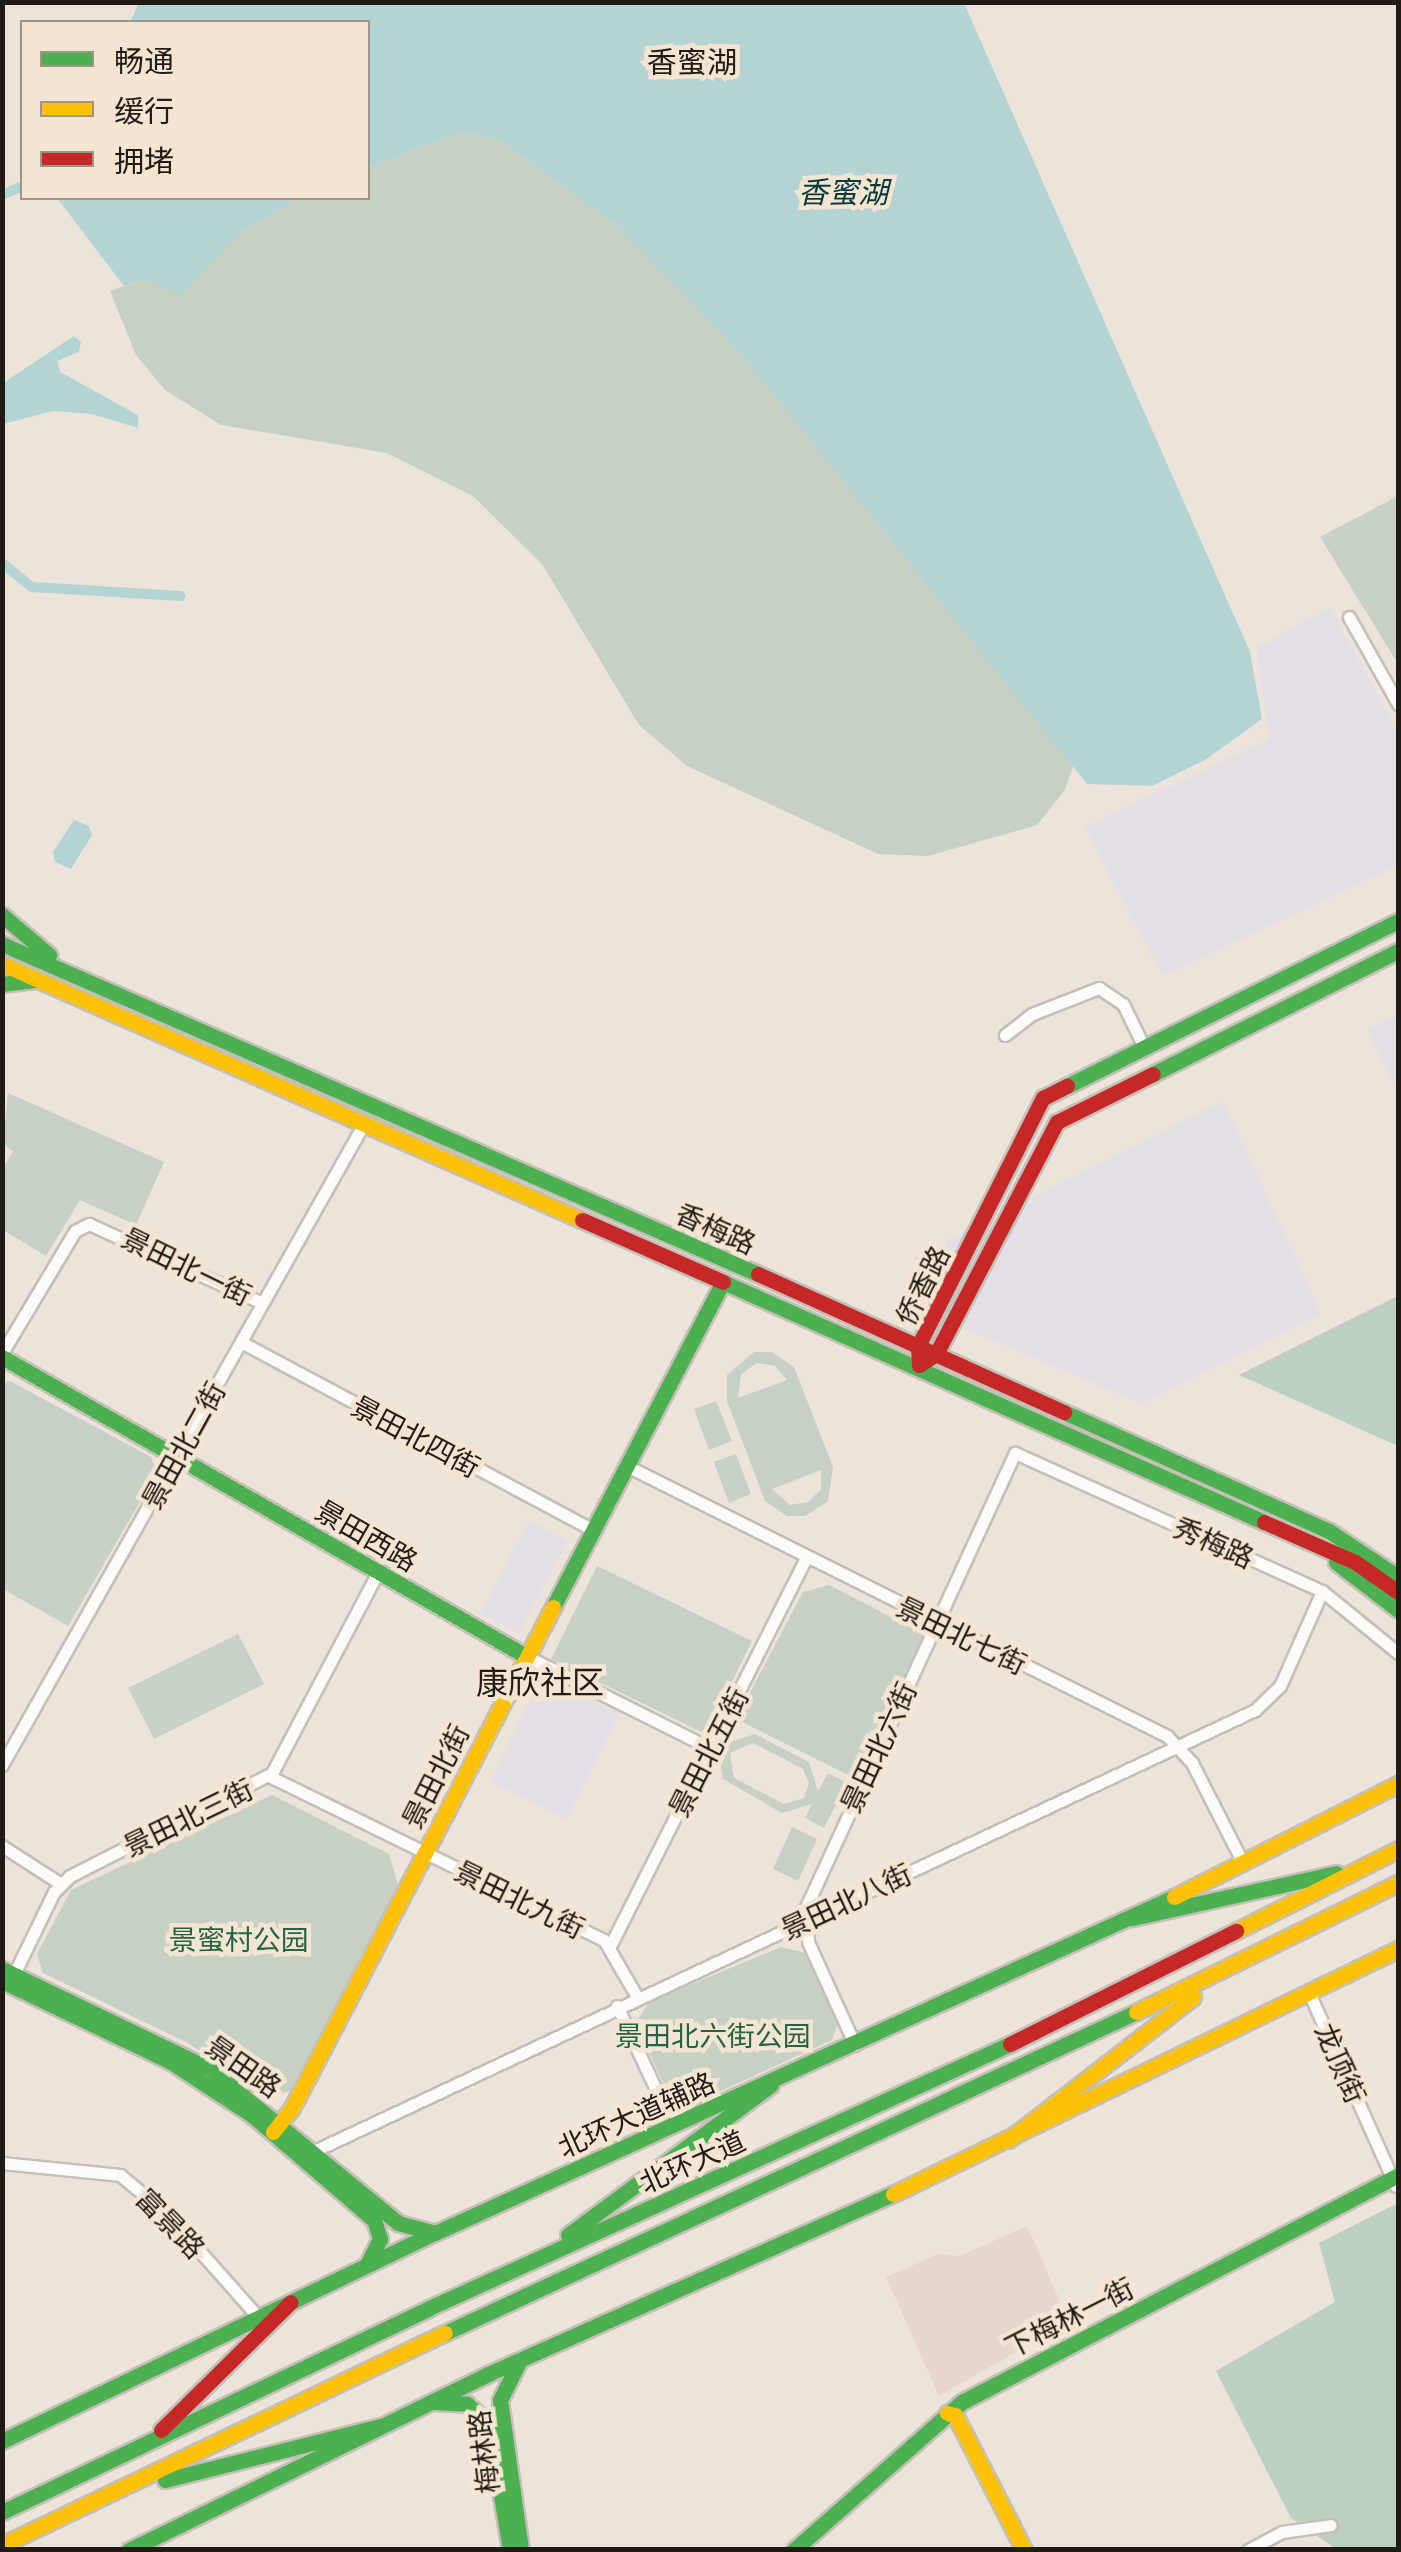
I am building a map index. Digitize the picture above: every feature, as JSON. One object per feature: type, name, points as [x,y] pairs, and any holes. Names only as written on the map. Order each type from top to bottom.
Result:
[{"type":"main road","points":[[2,915],[74,972]]},
{"type":"main road","name":"侨香路","points":[[1398,922],[1043,1098],[918,1346],[919,1365],[936,1354],[1056,1122],[1398,951]]},
{"type":"main road","name":"香梅路","points":[[2,944],[550,1182],[1329,1530],[1397,1586]]},
{"type":"main road","name":"香梅路","points":[[2,964],[544,1206],[919,1365],[1319,1545],[1397,1586]]},
{"type":"main road","points":[[2,984],[41,981]]},
{"type":"main road","points":[[544,1206],[558,1196],[550,1182]]},
{"type":"main road","points":[[722,1282],[735,1264]]},
{"type":"main road","points":[[722,1282],[758,1274]]},
{"type":"main road","name":"景田北街","points":[[277,2127],[722,1282]]},
{"type":"main road","name":"景田西路","points":[[2,1355],[524,1655]]},
{"type":"main road","points":[[1329,1530],[1398,1565]]},
{"type":"main road","points":[[1319,1545],[1398,1610]]},
{"type":"main road","name":"北环大道辅路","points":[[2,2441],[435,2233],[1132,1918],[1398,1784]]},
{"type":"main road","name":"北环大道","points":[[2,2512],[539,2258],[1023,2038],[1398,1849]]},
{"type":"main road","points":[[1132,1918],[1362,1867]]},
{"type":"main road","name":"北环大道","points":[[7,2544],[1248,1960],[1398,1883]]},
{"type":"main road","points":[[129,2550],[526,2357],[1008,2140],[1398,1949]]},
{"type":"main road","points":[[1008,2140],[1248,1960]]},
{"type":"main road","name":"景田路","points":[[6,1980],[173,2048],[314,2151],[398,2224],[435,2233]]},
{"type":"main road","points":[[539,2258],[770,2084]]},
{"type":"main road","name":"景田路","points":[[277,2127],[374,2220],[380,2239],[367,2265]]},
{"type":"main road","name":"下梅林一街","points":[[794,2550],[950,2417],[1396,2181]]},
{"type":"main road","points":[[148,2444],[291,2302]]},
{"type":"main road","name":"梅林路","points":[[521,2550],[500,2400],[509,2373],[526,2357]]},
{"type":"main road","name":"梅林路","points":[[426,2404],[463,2403],[488,2424],[510,2550]]},
{"type":"main road","points":[[950,2417],[1013,2550]]},
{"type":"main road","points":[[950,2417],[1024,2550]]},
{"type":"main road","name":"下梅林一街","points":[[802,2550],[950,2417]]},
{"type":"main road","points":[[73,2512],[210,2465],[380,2426]]},
{"type":"street","points":[[1349,616],[1398,704]]},
{"type":"street","points":[[1004,1035],[1047,1007],[1099,988],[1123,1004],[1144,1047]]},
{"type":"street","name":"景田北二街","points":[[2,1765],[363,1125]]},
{"type":"street","name":"景田北一街","points":[[2,1355],[76,1231],[89,1224],[262,1303]]},
{"type":"street","name":"景田北四街","points":[[239,1345],[589,1532]]},
{"type":"street","name":"秀梅路","points":[[1015,1452],[1322,1591],[1398,1653]]},
{"type":"street","name":"景田北六街","points":[[803,1920],[1015,1452]]},
{"type":"street","name":"景田北七街","points":[[625,1465],[936,1624],[1148,1726],[1180,1748],[1244,1863]]},
{"type":"street","name":"景田北五街","points":[[610,1946],[806,1558]]},
{"type":"street","name":"景田北三街","points":[[61,1884],[269,1776],[379,1570]]},
{"type":"street","name":"景田北八街","points":[[314,2151],[636,1997],[1180,1748],[1272,1696],[1322,1591]]},
{"type":"street","name":"景田西路","points":[[524,1655],[710,1748]]},
{"type":"street","name":"景田北九街","points":[[269,1776],[610,1946],[636,1997]]},
{"type":"street","points":[[2,1846],[61,1884],[6,1980]]},
{"type":"street","points":[[803,1920],[855,2045]]},
{"type":"street","name":"龙顶街","points":[[1310,1994],[1396,2181]]},
{"type":"street","points":[[617,2006],[666,2109],[687,2118]]},
{"type":"street","name":"富景路","points":[[2,2163],[110,2172],[129,2180],[258,2317]]},
{"type":"street","points":[[1248,2550],[1282,2532],[1331,2525]]},
{"type":"shaded area","points":[[1330,607],[1398,733],[1398,865],[1163,976],[1085,827],[1269,739],[1257,648]]},
{"type":"shaded area","points":[[1398,1014],[1398,1091],[1367,1030]]},
{"type":"shaded area","points":[[1223,1101],[1321,1314],[1142,1403],[947,1321],[914,1257]]},
{"type":"shaded area","points":[[529,1521],[568,1541],[518,1634],[481,1612]]},
{"type":"shaded area","points":[[543,1675],[620,1713],[567,1819],[490,1782]]},
{"type":"shaded area","points":[[1027,2226],[1069,2322],[939,2396],[886,2277],[939,2254],[960,2256]]},
{"type":"green space","points":[[461,132],[496,138],[618,226],[743,356],[1073,766],[1065,790],[1037,825],[928,856],[878,854],[687,766],[639,725],[542,564],[473,496],[387,453],[221,425],[165,390],[136,355],[110,291],[145,279],[181,294],[241,232],[296,200],[370,200],[370,167]]},
{"type":"green space","points":[[1398,496],[1398,664],[1320,537]]},
{"type":"green space","points":[[8,1093],[164,1162],[136,1225],[80,1200],[46,1256],[3,1230],[3,1168],[13,1151],[3,1144]]},
{"type":"green space","points":[[1398,1296],[1398,1446],[1239,1375],[1329,1330]]},
{"type":"green space","points":[[754,1352],[772,1352],[794,1367],[833,1467],[828,1501],[805,1516],[787,1516],[765,1501],[727,1401],[727,1375]],"holes":[[[757,1363],[775,1366],[787,1380],[738,1398],[741,1374]],[[821,1470],[821,1489],[808,1502],[790,1505],[772,1489]]]},
{"type":"green space","points":[[10,1381],[151,1457],[157,1472],[68,1626],[3,1589],[2,1383]]},
{"type":"green space","points":[[716,1401],[732,1441],[709,1450],[694,1409]]},
{"type":"green space","points":[[736,1454],[751,1494],[729,1503],[714,1462]]},
{"type":"green space","points":[[597,1566],[752,1641],[706,1734],[551,1659]]},
{"type":"green space","points":[[829,1585],[924,1634],[858,1780],[736,1719],[803,1592]]},
{"type":"green space","points":[[238,1634],[264,1684],[154,1739],[128,1688]]},
{"type":"green space","points":[[755,1734],[809,1762],[818,1791],[828,1773],[847,1783],[824,1828],[805,1818],[812,1804],[782,1813],[723,1779],[719,1757],[727,1743]],"holes":[[[753,1743],[803,1769],[809,1783],[804,1798],[784,1804],[734,1778],[730,1753]]]},
{"type":"green space","name":"景蜜村公园","points":[[272,1795],[389,1854],[398,1885],[291,2091],[266,2097],[188,2043],[43,1973],[37,1954],[71,1890]]},
{"type":"green space","points":[[792,1827],[817,1839],[798,1881],[773,1869]]},
{"type":"green space","name":"景田北六街公园","points":[[781,1947],[806,1953],[838,2024],[832,2040],[688,2106],[672,2103],[636,2023],[649,2002]]},
{"type":"green space","points":[[1398,2203],[1398,2549],[1336,2549],[1291,2518],[1216,2371],[1335,2302],[1319,2243]]},
{"type":"water","name":"香蜜湖","points":[[139,3],[964,3],[1250,652],[1262,719],[1205,760],[1152,786],[1087,784],[743,356],[618,226],[496,138],[461,132],[370,167],[370,20],[131,20]]},
{"type":"water","points":[[59,200],[297,200],[241,232],[181,295],[145,279],[124,286]]},
{"type":"water","points":[[74,336],[81,342],[79,352],[57,361],[60,372],[138,415],[138,428],[92,414],[53,411],[3,424],[3,383]]},
{"type":"water","points":[[74,820],[89,826],[92,835],[71,869],[55,862],[53,852]]},
{"type":"waterway","points":[[2,195],[20,187]]},
{"type":"waterway","points":[[2,563],[32,587],[181,596]]},
{"type":"traffic: fast","points":[[2,915],[49,955]]},
{"type":"traffic: fast","points":[[1067,1086],[1398,921]]},
{"type":"traffic: fast","points":[[2,944],[758,1274]]},
{"type":"traffic: fast","points":[[1153,1074],[1398,951]]},
{"type":"traffic: fast","points":[[2,984],[36,980]]},
{"type":"traffic: fast","points":[[553,1607],[723,1282],[1264,1522]]},
{"type":"traffic: fast","points":[[2,1357],[524,1655]]},
{"type":"traffic: fast","points":[[1064,1412],[1329,1531],[1398,1577]]},
{"type":"traffic: fast","points":[[1336,1562],[1398,1610]]},
{"type":"traffic: fast","points":[[1132,1918],[1336,1873]]},
{"type":"traffic: fast","points":[[2,2441],[435,2233],[1174,1897]]},
{"type":"traffic: fast","points":[[2,1969],[210,2069],[398,2223],[435,2233]]},
{"type":"traffic: fast","points":[[2,1981],[171,2062],[252,2115],[374,2220],[380,2239],[367,2265]]},
{"type":"traffic: fast","points":[[445,2333],[1136,2012]]},
{"type":"traffic: fast","points":[[2,2512],[429,2308],[1010,2044]]},
{"type":"traffic: fast","points":[[568,2235],[771,2085]]},
{"type":"traffic: fast","points":[[794,2550],[962,2402],[1398,2175]]},
{"type":"traffic: fast","points":[[129,2550],[488,2374],[893,2194]]},
{"type":"traffic: fast","points":[[519,2362],[500,2400],[521,2550]]},
{"type":"traffic: fast","points":[[434,2402],[467,2404],[489,2424],[510,2550]]},
{"type":"traffic: fast","points":[[165,2480],[380,2426]]},
{"type":"traffic: slow","points":[[2,964],[582,1220]]},
{"type":"traffic: slow","points":[[273,2132],[292,2108],[553,1607]]},
{"type":"traffic: slow","points":[[1174,1897],[1398,1784]]},
{"type":"traffic: slow","points":[[1236,1931],[1398,1849]]},
{"type":"traffic: slow","points":[[1136,2012],[1398,1883]]},
{"type":"traffic: slow","points":[[893,2194],[1398,1949]]},
{"type":"traffic: slow","points":[[1008,2140],[1193,1997]]},
{"type":"traffic: slow","points":[[2,2545],[445,2333]]},
{"type":"traffic: slow","points":[[947,2413],[955,2415],[1024,2550]]},
{"type":"traffic: jam","points":[[919,1365],[936,1354],[1057,1122],[1153,1074]]},
{"type":"traffic: jam","points":[[919,1365],[918,1346],[1043,1098],[1067,1086]]},
{"type":"traffic: jam","points":[[582,1220],[723,1282]]},
{"type":"traffic: jam","points":[[758,1274],[1064,1412]]},
{"type":"traffic: jam","points":[[1264,1522],[1355,1562],[1398,1592]]},
{"type":"traffic: jam","points":[[1010,2044],[1236,1931]]},
{"type":"traffic: jam","points":[[161,2430],[291,2302]]},
{"type":"district","name":"香蜜湖","points":[[692,61]]},
{"type":"district","name":"康欣社区","points":[[540,1681]]}]
